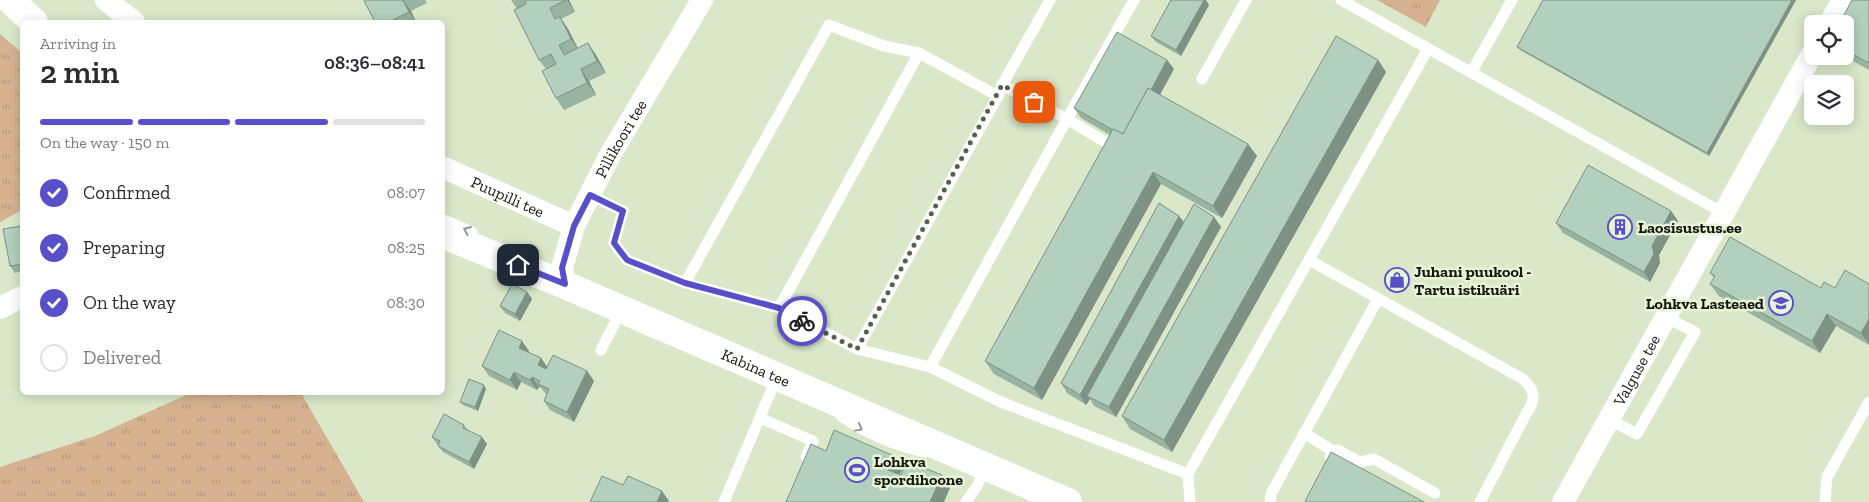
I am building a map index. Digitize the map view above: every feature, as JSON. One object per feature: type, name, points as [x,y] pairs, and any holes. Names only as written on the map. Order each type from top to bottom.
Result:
[{"type":"street","points":[[10,0],[32,20]]},
{"type":"street","points":[[106,0],[131,20]]},
{"type":"street","name":"Pillikoori tee","points":[[565,284],[562,268],[574,226],[610,155],[702,0]]},
{"type":"street","points":[[1834,15],[1842,0]]},
{"type":"street","name":"Valguse tee","points":[[1563,502],[1725,214],[1806,65]]},
{"type":"street","name":"Puupilli tee","points":[[445,168],[574,226]]},
{"type":"street","name":"Kabina tee","points":[[445,235],[565,284],[1068,502]]},
{"type":"street","points":[[0,308],[20,299]]},
{"type":"lane","points":[[857,349],[1050,0]]},
{"type":"lane","points":[[930,367],[1066,119],[1134,0]]},
{"type":"lane","points":[[1202,79],[1246,0]]},
{"type":"lane","points":[[1341,0],[1725,214]]},
{"type":"lane","points":[[1471,73],[1512,0]]},
{"type":"lane","points":[[685,283],[829,25],[884,46],[919,53],[1066,119],[1115,148]]},
{"type":"lane","points":[[1190,502],[1188,474],[1428,49]]},
{"type":"lane","points":[[779,308],[919,53]]},
{"type":"lane","points":[[590,195],[623,211],[614,243],[627,260],[685,283],[779,308],[857,349],[930,367],[1001,402],[1188,474]]},
{"type":"lane","points":[[445,220],[476,234],[518,265]]},
{"type":"lane","points":[[1308,260],[1523,379],[1530,386],[1534,399],[1533,404],[1480,502]]},
{"type":"lane","points":[[1270,502],[1274,488],[1378,299]]},
{"type":"lane","points":[[600,350],[622,309]]},
{"type":"lane","points":[[1610,420],[1637,434],[1695,332],[1667,318]]},
{"type":"lane","points":[[724,502],[777,377]]},
{"type":"lane","points":[[1825,502],[1827,476],[1869,402]]},
{"type":"lane","points":[[760,418],[813,441],[802,467]]},
{"type":"lane","points":[[1304,433],[1333,450],[1338,450],[1360,462],[1374,459],[1435,493]]},
{"type":"lane","points":[[1324,468],[1333,450]]},
{"type":"lane","points":[[966,502],[977,486],[986,466]]},
{"type":"green space","points":[[1377,0],[1440,0],[1426,27]]},
{"type":"green space","points":[[0,34],[20,51],[20,211],[0,222]]},
{"type":"green space","points":[[186,395],[302,395],[364,502],[0,502],[0,467],[95,436]]},
{"type":"building","points":[[403,0],[409,12],[393,20],[374,20],[364,1]]},
{"type":"building","points":[[525,0],[566,0],[550,8],[555,19],[560,17],[571,39],[559,45],[564,55],[588,43],[597,61],[581,69],[587,83],[556,98],[542,71],[556,64],[551,54],[539,60],[514,10],[526,4]]},
{"type":"building","points":[[1171,0],[1204,0],[1176,50],[1151,36]]},
{"type":"building","points":[[1543,0],[1792,0],[1707,153],[1517,47]]},
{"type":"building","points":[[1852,0],[1869,0],[1869,63],[1854,55],[1854,15],[1844,15]]},
{"type":"building","points":[[1117,32],[1167,60],[1151,90],[1148,88],[1123,134],[1074,108]]},
{"type":"building","points":[[1336,36],[1378,60],[1164,440],[1122,416]]},
{"type":"building","points":[[1148,88],[1248,144],[1213,206],[1153,172],[1034,388],[985,361],[1113,129],[1123,134]]},
{"type":"building","name":"Laosisustus.ee","points":[[1588,165],[1671,211],[1652,246],[1654,254],[1644,272],[1556,223]]},
{"type":"building","points":[[1159,203],[1179,216],[1080,395],[1061,383]]},
{"type":"building","points":[[1194,204],[1214,217],[1109,407],[1087,396]]},
{"type":"building","points":[[20,226],[20,264],[10,266],[3,229]]},
{"type":"building","name":"Lohkva Lasteaed","points":[[1730,237],[1821,288],[1824,282],[1835,288],[1845,270],[1869,284],[1869,319],[1861,333],[1827,314],[1812,341],[1710,284],[1715,276],[1710,273]]},
{"type":"building","points":[[512,284],[527,292],[515,314],[500,306]]},
{"type":"building","points":[[499,330],[522,341],[519,348],[541,358],[538,365],[546,369],[553,355],[587,371],[567,412],[544,401],[549,389],[538,384],[540,381],[532,377],[530,380],[514,372],[510,380],[482,366]]},
{"type":"building","points":[[469,379],[484,385],[475,407],[460,402]]},
{"type":"building","points":[[444,414],[464,425],[463,428],[482,437],[469,462],[438,446],[440,441],[432,437]]},
{"type":"building","name":"Lohkva spordihoone","points":[[834,430],[894,456],[888,470],[901,475],[907,461],[942,475],[930,502],[786,502],[811,444],[826,451]]},
{"type":"building","points":[[1331,452],[1424,502],[1305,501]]},
{"type":"building","points":[[602,476],[623,485],[628,476],[662,491],[657,502],[590,502]]},
{"type":"way so far","points":[[802,321],[857,349],[998,96],[1002,85],[1034,102]]},
{"type":"place","name":"Laosisustus.ee","points":[[1620,227]]},
{"type":"place","name":"Juhani puukool - Tartu istikuäri","points":[[1397,280]]},
{"type":"place","name":"Lohkva Lasteaed","points":[[1781,303]]},
{"type":"place","name":"Lohkva spordihoone","points":[[857,470]]},
{"type":"route","points":[[518,265],[565,284],[562,268],[574,226],[590,195],[623,211],[614,243],[627,260],[685,283],[779,308],[802,321]]}]
